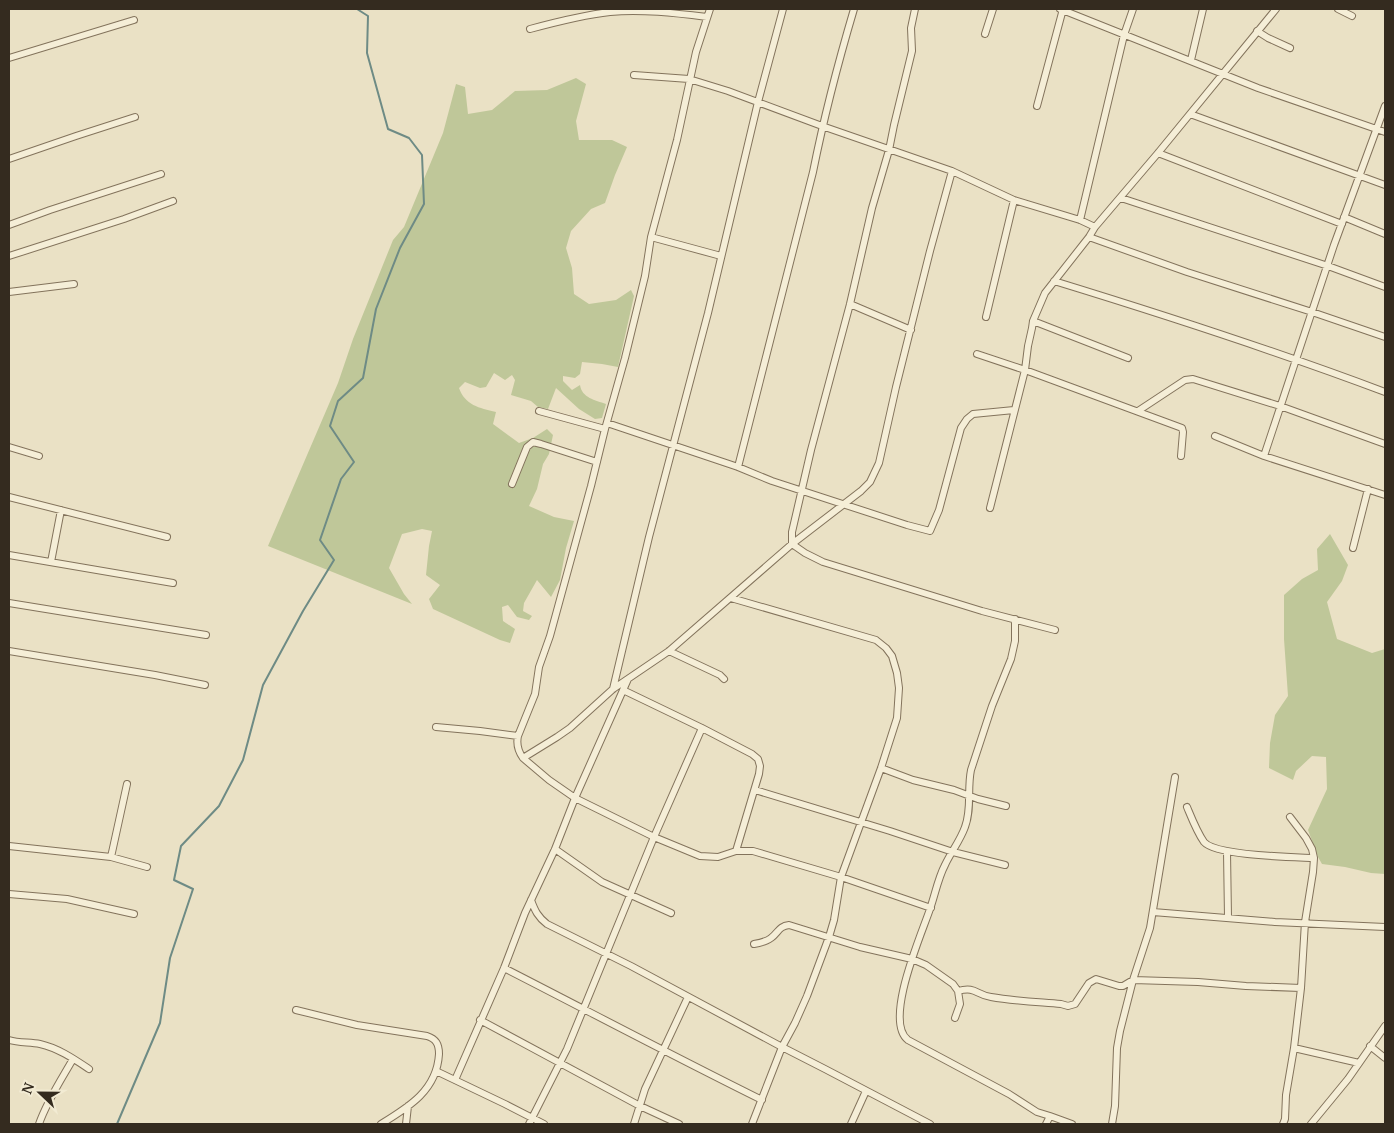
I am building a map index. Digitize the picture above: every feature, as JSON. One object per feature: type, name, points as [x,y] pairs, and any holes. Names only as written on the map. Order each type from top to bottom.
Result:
[{"type":"street","points":[[710,9],[690,79],[677,140],[651,237],[645,276],[597,462],[550,636],[540,662],[535,694],[518,736],[517,747],[523,758],[549,780],[575,798],[654,838],[700,856],[718,857],[736,851],[753,851],[841,877],[931,908]]},
{"type":"street","points":[[613,689],[644,555],[708,313],[758,102],[783,9]]},
{"type":"street","points":[[738,467],[813,172],[840,54],[854,9]]},
{"type":"street","points":[[792,544],[792,532],[850,304],[872,208],[889,150],[912,51],[912,28],[915,9]]},
{"type":"street","points":[[985,34],[993,9]]},
{"type":"street","points":[[1037,106],[1062,9],[1266,90],[1385,132]]},
{"type":"street","points":[[1080,220],[1124,35],[1133,9]]},
{"type":"street","points":[[1191,60],[1203,9]]},
{"type":"street","points":[[990,508],[1025,370],[1033,321],[1045,293],[1095,227],[1276,9]]},
{"type":"street","points":[[1338,9],[1352,16]]},
{"type":"street","points":[[530,29],[609,12],[670,13],[707,17]]},
{"type":"street","points":[[9,58],[134,20]]},
{"type":"street","points":[[1257,31],[1290,48]]},
{"type":"street","points":[[634,75],[690,79],[952,172],[1014,200],[1080,220],[1095,227]]},
{"type":"street","points":[[1264,456],[1343,220],[1385,106]]},
{"type":"street","points":[[1190,114],[1385,185]]},
{"type":"street","points":[[9,159],[136,117]]},
{"type":"street","points":[[1158,153],[1385,234]]},
{"type":"street","points":[[523,758],[570,728],[613,689],[668,651],[732,598],[792,544],[870,482],[880,463],[930,251],[952,172]]},
{"type":"street","points":[[9,225],[161,174]]},
{"type":"street","points":[[1121,198],[1328,266],[1385,287]]},
{"type":"street","points":[[986,317],[1014,200]]},
{"type":"street","points":[[9,256],[173,201]]},
{"type":"street","points":[[651,237],[721,256]]},
{"type":"street","points":[[1089,237],[1187,272],[1385,337]]},
{"type":"street","points":[[1054,281],[1170,316],[1385,392]]},
{"type":"street","points":[[9,292],[74,284]]},
{"type":"street","points":[[850,304],[911,330]]},
{"type":"street","points":[[1033,321],[1128,358]]},
{"type":"street","points":[[977,354],[1182,428],[1181,456]]},
{"type":"street","points":[[1138,411],[1185,380],[1192,379],[1280,406],[1385,444]]},
{"type":"street","points":[[538,411],[606,426],[673,444],[772,481],[930,531],[939,510],[961,428],[966,419],[973,414],[1014,410]]},
{"type":"street","points":[[1215,436],[1264,456],[1385,495]]},
{"type":"street","points":[[512,484],[527,447],[533,442],[597,462]]},
{"type":"street","points":[[9,448],[39,456]]},
{"type":"street","points":[[1353,548],[1368,489]]},
{"type":"street","points":[[9,497],[167,537]]},
{"type":"street","points":[[51,562],[61,510]]},
{"type":"street","points":[[792,544],[804,553],[823,562],[982,611],[1055,630]]},
{"type":"street","points":[[9,554],[173,583]]},
{"type":"street","points":[[732,598],[876,640],[892,656],[899,688],[897,718],[862,822],[841,877],[834,920],[807,996],[782,1047],[752,1124]]},
{"type":"street","points":[[9,603],[206,635]]},
{"type":"street","points":[[1015,619],[1014,650],[992,706],[968,781],[970,796],[965,826],[944,866],[906,977],[901,1004],[901,1030],[903,1036],[928,1052],[1009,1094],[1036,1112],[1072,1124]]},
{"type":"street","points":[[9,651],[205,685]]},
{"type":"street","points":[[668,651],[720,675],[724,679]]},
{"type":"street","points":[[454,1080],[504,968],[575,798],[629,678]]},
{"type":"street","points":[[623,690],[744,749],[758,758],[760,766],[755,790],[736,851]]},
{"type":"street","points":[[436,728],[494,732],[518,736]]},
{"type":"street","points":[[530,1121],[560,1064],[702,728]]},
{"type":"street","points":[[881,768],[913,780],[1006,806]]},
{"type":"street","points":[[1112,1124],[1117,1048],[1133,980],[1150,928],[1175,777]]},
{"type":"street","points":[[957,791],[968,781]]},
{"type":"street","points":[[111,857],[122,799],[127,784]]},
{"type":"street","points":[[755,790],[862,822],[952,852],[1005,865]]},
{"type":"street","points":[[1188,807],[1197,830],[1205,843],[1211,848],[1228,852],[1314,858]]},
{"type":"street","points":[[1284,1124],[1286,1095],[1301,988],[1305,922],[1314,858],[1312,849],[1290,817]]},
{"type":"street","points":[[9,846],[111,857],[147,867]]},
{"type":"street","points":[[555,849],[595,878],[671,913]]},
{"type":"street","points":[[1228,852],[1228,918]]},
{"type":"street","points":[[9,894],[67,899],[134,914]]},
{"type":"street","points":[[531,900],[535,912],[540,919],[568,935],[930,1124]]},
{"type":"street","points":[[1153,912],[1249,920],[1385,927]]},
{"type":"street","points":[[754,944],[769,940],[780,928],[789,925],[926,965],[953,984],[958,991],[960,1004],[955,1018]]},
{"type":"street","points":[[504,968],[762,1100]]},
{"type":"street","points":[[958,991],[967,988],[991,997],[1072,1006],[1079,1000],[1092,980],[1096,979],[1118,986],[1123,986],[1133,980],[1301,988]]},
{"type":"street","points":[[634,1124],[645,1089],[688,997]]},
{"type":"street","points":[[296,1010],[357,1025],[433,1038],[437,1041],[439,1047],[436,1071],[427,1089],[408,1106],[381,1124]]},
{"type":"street","points":[[480,1020],[640,1106],[680,1124]]},
{"type":"street","points":[[1311,1124],[1385,1026]]},
{"type":"street","points":[[9,1040],[40,1044],[53,1048],[89,1069]]},
{"type":"street","points":[[1370,1046],[1385,1058]]},
{"type":"street","points":[[1294,1048],[1359,1062]]},
{"type":"street","points":[[39,1124],[46,1106],[73,1058]]},
{"type":"street","points":[[436,1071],[530,1121],[544,1124]]},
{"type":"street","points":[[851,1124],[866,1091]]},
{"type":"street","points":[[406,1124],[408,1106]]},
{"type":"street","points":[[1046,1124],[1050,1116]]},
{"type":"green space","points":[[576,78],[586,84],[576,121],[579,140],[612,140],[627,147],[605,203],[591,209],[571,231],[566,248],[572,268],[574,294],[589,304],[616,300],[631,290],[634,296],[618,367],[582,362],[580,374],[575,378],[563,376],[563,381],[572,390],[580,385],[586,396],[606,404],[602,418],[595,419],[579,409],[556,388],[548,409],[538,407],[531,401],[511,395],[515,380],[512,375],[505,380],[494,373],[486,387],[480,388],[465,382],[459,388],[465,398],[473,405],[496,412],[493,424],[519,443],[533,438],[547,429],[553,435],[549,454],[543,464],[537,489],[529,506],[554,517],[574,521],[566,548],[560,580],[551,597],[537,580],[524,603],[523,611],[532,616],[529,620],[517,617],[508,605],[502,607],[503,621],[515,629],[510,643],[433,609],[429,599],[440,585],[426,575],[432,531],[422,529],[402,534],[389,568],[412,604],[268,546],[338,383],[353,339],[393,240],[404,227],[443,133],[456,84],[465,87],[468,114],[492,110],[515,91],[547,90]]},
{"type":"green space","points":[[1330,534],[1348,565],[1342,581],[1327,602],[1337,639],[1372,653],[1385,649],[1385,874],[1322,864],[1318,857],[1308,830],[1327,789],[1326,757],[1312,756],[1296,771],[1293,780],[1269,768],[1270,743],[1275,715],[1288,696],[1284,639],[1284,595],[1302,579],[1318,570],[1317,549]]},
{"type":"waterway","points":[[117,1124],[160,1023],[170,958],[193,889],[174,880],[181,846],[219,806],[243,760],[263,685],[303,611],[334,560],[320,540],[341,479],[354,462],[330,426],[338,401],[363,378],[376,309],[400,248],[424,204],[422,155],[409,138],[388,129],[367,53],[368,16],[357,9]]}]
